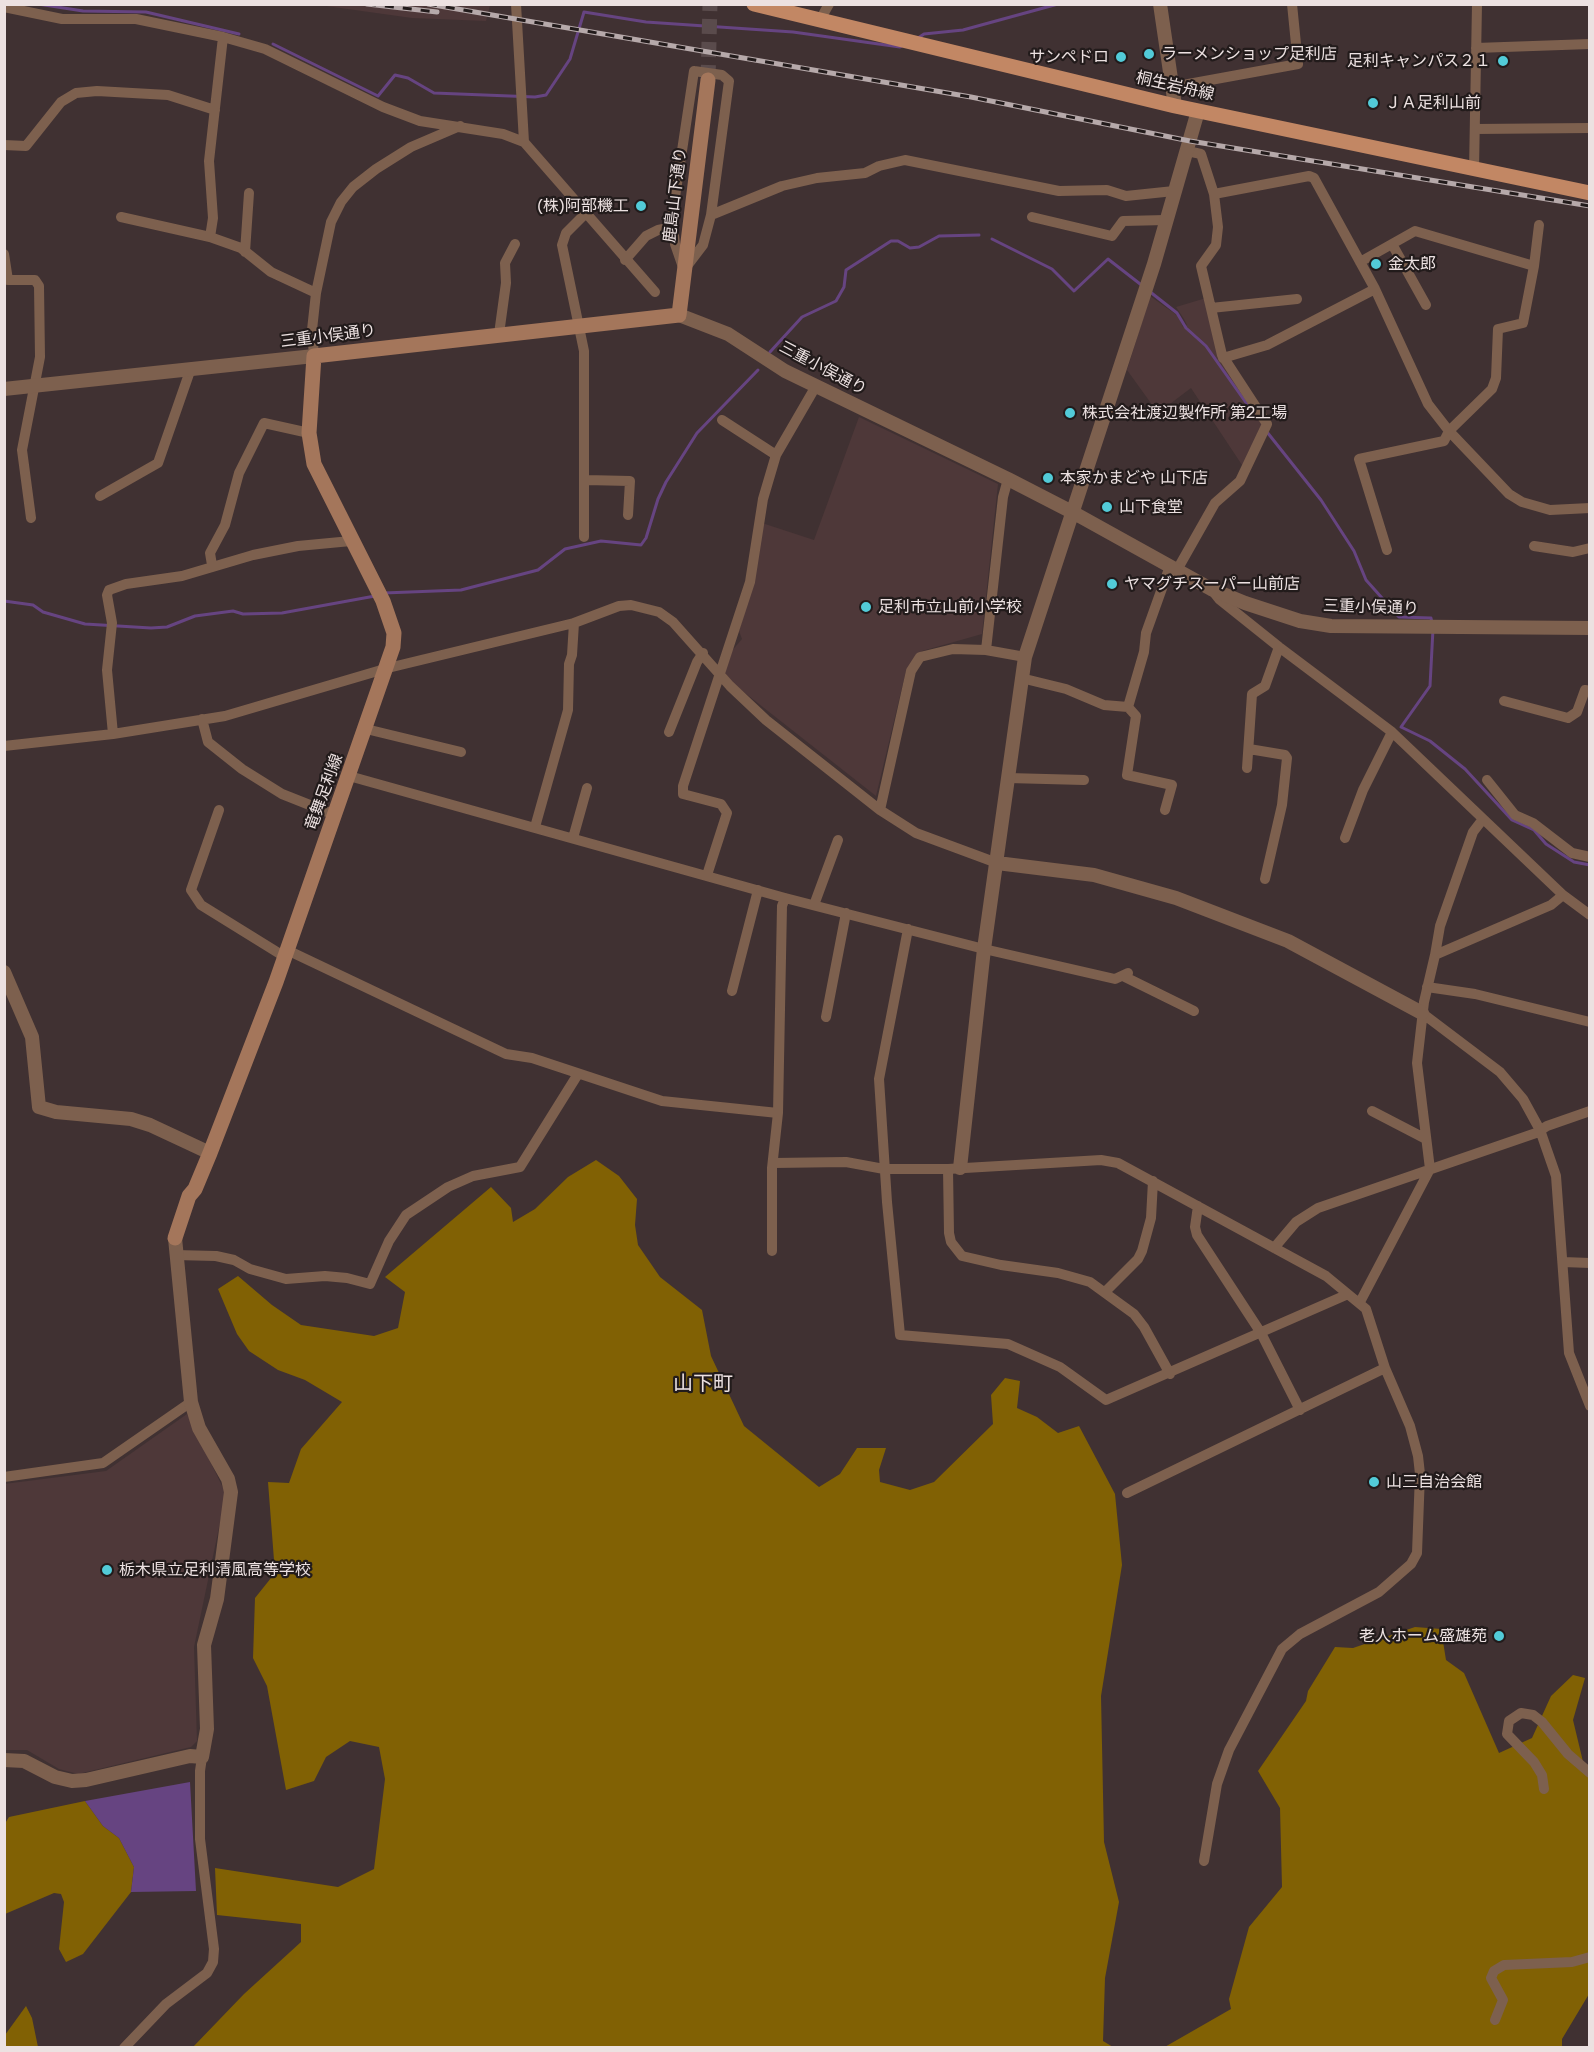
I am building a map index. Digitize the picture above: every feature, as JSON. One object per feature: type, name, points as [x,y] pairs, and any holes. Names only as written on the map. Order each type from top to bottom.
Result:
[{"type":"main road","name":"桐生岩舟線","points":[[754,4],[1175,106],[1590,193]]},
{"type":"main road","name":"鹿島山下通り","points":[[679,315],[708,80]]},
{"type":"main road","name":"三重小俣通り","points":[[314,356],[679,315]]},
{"type":"main road","name":"竜舞足利線","points":[[175,1238],[189,1196],[210,1154],[286,953],[388,668],[393,647],[391,622],[383,600],[314,464],[309,433],[314,356]]},
{"type":"street","points":[[516,4],[524,142]]},
{"type":"street","points":[[820,20],[829,4]]},
{"type":"street","points":[[1160,4],[1175,106]]},
{"type":"street","points":[[1172,87],[1298,64],[1292,4]]},
{"type":"street","points":[[1474,170],[1477,4]]},
{"type":"street","points":[[4,7],[62,19],[136,19],[223,37],[265,49],[383,107],[420,121],[503,134],[524,142],[656,292]]},
{"type":"street","points":[[210,237],[213,218],[209,161],[223,37]]},
{"type":"street","points":[[1476,48],[1590,44]]},
{"type":"street","points":[[694,71],[722,75],[729,81],[711,214],[702,245],[684,270],[675,244],[673,227],[694,71]]},
{"type":"street","points":[[4,145],[26,146],[61,102],[76,93],[97,91],[168,95],[215,110]]},
{"type":"street","points":[[1170,1374],[1144,1327],[1122,1303],[1106,1292],[1072,1276],[962,1256],[951,1242],[950,1233],[954,1168],[1025,657],[1074,513],[1198,111]]},
{"type":"street","points":[[314,356],[312,330],[316,293],[331,222],[341,202],[353,187],[376,169],[411,147],[460,126]]},
{"type":"street","points":[[1475,129],[1590,128]]},
{"type":"street","points":[[1128,706],[1144,652],[1146,633],[1173,568],[1215,502],[1240,481],[1267,424],[1223,358],[1202,266],[1216,245],[1218,227],[1214,194],[1200,154],[1187,151]]},
{"type":"street","points":[[711,214],[782,186],[817,178],[865,173],[879,166],[905,159],[1059,191],[1107,190],[1126,196],[1174,191]]},
{"type":"street","points":[[1214,194],[1309,176],[1314,178],[1375,289],[1428,404],[1449,431],[1509,494],[1522,502],[1550,510],[1590,508]]},
{"type":"street","points":[[245,252],[249,194]]},
{"type":"street","points":[[584,537],[586,379],[579,325],[562,256],[562,245],[566,233],[586,213]]},
{"type":"street","points":[[121,217],[210,237],[245,252],[271,272],[316,293]]},
{"type":"street","points":[[1032,217],[1112,236],[1123,221],[1166,220]]},
{"type":"street","points":[[1387,550],[1359,459],[1444,441],[1449,431],[1492,389],[1496,378],[1498,329],[1523,323],[1539,225]]},
{"type":"street","points":[[626,260],[646,236],[658,230],[673,227]]},
{"type":"street","points":[[1360,262],[1415,231],[1534,266]]},
{"type":"street","points":[[499,334],[506,283],[505,263],[515,244]]},
{"type":"street","points":[[1392,244],[1426,305]]},
{"type":"street","points":[[4,254],[8,280],[38,282],[40,357],[22,450],[31,518]]},
{"type":"street","points":[[1223,358],[1267,345],[1375,289]]},
{"type":"street","points":[[1211,308],[1297,299]]},
{"type":"street","name":"三重小俣通り","points":[[679,315],[705,323],[728,334],[785,371],[1008,479],[1211,589],[1281,616],[1331,626],[1590,628]]},
{"type":"street","name":"三重小俣通り","points":[[4,389],[314,356]]},
{"type":"street","points":[[99,496],[158,463],[190,371]]},
{"type":"street","points":[[707,875],[727,813],[721,804],[683,794],[683,786],[750,582],[763,499],[776,455],[816,386]]},
{"type":"street","points":[[722,420],[776,455]]},
{"type":"street","points":[[212,565],[210,553],[225,525],[239,473],[264,423],[309,433]]},
{"type":"street","points":[[986,650],[1003,497],[1008,479]]},
{"type":"street","points":[[586,480],[630,481],[628,515]]},
{"type":"street","points":[[113,734],[107,670],[112,623],[107,595],[109,590],[126,584],[182,576],[212,565],[298,546],[351,540]]},
{"type":"street","points":[[1534,546],[1573,552],[1590,548]]},
{"type":"street","points":[[1211,589],[1219,599],[1279,647],[1392,732],[1563,895],[1590,915]]},
{"type":"street","points":[[4,746],[113,734],[260,707],[388,668],[574,624],[619,606],[646,608],[659,612],[673,622],[730,686],[766,720],[880,810],[916,833],[997,863],[1094,875],[1130,883],[1288,941],[1422,1013],[1512,1084],[1540,1130],[1556,1176],[1569,1353],[1590,1406]]},
{"type":"street","points":[[536,827],[568,710],[568,670],[574,624]]},
{"type":"street","points":[[1247,768],[1252,694],[1265,686],[1279,647]]},
{"type":"street","points":[[880,810],[911,671],[921,657],[953,649],[986,650],[1025,657]]},
{"type":"street","points":[[669,732],[703,653]]},
{"type":"street","points":[[1021,678],[1066,689],[1104,705],[1128,706],[1136,716],[1127,775],[1172,785],[1165,810]]},
{"type":"street","points":[[1504,702],[1568,718],[1577,712],[1586,690],[1590,691]]},
{"type":"street","points":[[202,719],[208,742],[242,768],[282,794],[335,815]]},
{"type":"street","points":[[366,729],[461,752]]},
{"type":"street","points":[[1345,838],[1362,790],[1392,732]]},
{"type":"street","points":[[1248,750],[1285,755],[1287,759],[1282,805],[1265,879]]},
{"type":"street","points":[[349,776],[785,898],[984,949],[1115,979],[1127,975],[1194,1011]]},
{"type":"street","points":[[1008,778],[1084,780]]},
{"type":"street","points":[[1487,780],[1515,815],[1533,823],[1572,853],[1590,857]]},
{"type":"street","points":[[573,837],[587,788]]},
{"type":"street","points":[[219,810],[191,890],[201,905],[286,953],[506,1054],[532,1058],[662,1101],[778,1113]]},
{"type":"street","points":[[1360,1302],[1430,1170],[1417,1063],[1422,1013],[1440,926],[1473,832],[1483,819]]},
{"type":"street","points":[[814,905],[838,840]]},
{"type":"street","points":[[732,991],[758,890]]},
{"type":"street","points":[[1435,955],[1551,905],[1563,895]]},
{"type":"street","points":[[772,1251],[774,1163],[778,1113],[782,906],[785,898]]},
{"type":"street","points":[[825,1017],[846,913]]},
{"type":"street","points":[[908,929],[880,1068],[884,1169],[900,1335],[1008,1344],[1060,1367],[1106,1400],[1170,1374],[1346,1295]]},
{"type":"street","points":[[4,972],[32,1036],[39,1107],[56,1112],[131,1119],[150,1125],[210,1154]]},
{"type":"street","points":[[1427,987],[1475,994],[1590,1022]]},
{"type":"street","points":[[175,1255],[216,1256],[234,1260],[250,1269],[286,1279],[325,1276],[347,1278],[370,1284],[388,1241],[406,1215],[448,1187],[473,1176],[520,1167],[578,1074]]},
{"type":"street","points":[[1372,1111],[1426,1139]]},
{"type":"street","points":[[1274,1248],[1305,1214],[1332,1202],[1430,1170],[1590,1111]]},
{"type":"street","points":[[774,1163],[846,1162],[884,1169],[954,1168],[1101,1160],[1118,1163],[1326,1276],[1346,1295],[1360,1302],[1368,1314],[1385,1368],[1410,1426],[1418,1456],[1420,1474],[1414,1559],[1379,1592],[1299,1634],[1282,1649],[1229,1750],[1217,1784],[1204,1860]]},
{"type":"street","points":[[1106,1292],[1138,1259],[1142,1251],[1151,1218],[1153,1181]]},
{"type":"street","points":[[1198,1206],[1195,1227],[1197,1235],[1261,1333],[1300,1410]]},
{"type":"street","points":[[124,2048],[166,2004],[207,1973],[213,1962],[214,1948],[200,1839],[200,1771],[207,1729],[204,1645],[218,1599],[231,1492],[228,1479],[199,1428],[191,1402],[175,1238]]},
{"type":"street","points":[[1563,1262],[1590,1263]]},
{"type":"street","points":[[1127,1493],[1385,1368]]},
{"type":"street","points":[[4,1477],[103,1463],[191,1402]]},
{"type":"street","points":[[1544,1789],[1542,1775],[1534,1761],[1507,1734],[1509,1721],[1521,1713],[1533,1715],[1542,1722],[1568,1754],[1590,1773]]},
{"type":"street","points":[[4,1760],[24,1761],[55,1777],[72,1781],[86,1780],[190,1756],[202,1757]]},
{"type":"street","points":[[1495,2020],[1503,2000],[1491,1978],[1494,1971],[1504,1965],[1572,1962],[1590,1957]]},
{"type":"shaded area","points":[[319,5],[490,5],[486,21],[412,18]]},
{"type":"shaded area","points":[[1150,296],[1178,316],[1183,327],[1187,325],[1176,307],[1206,298],[1222,364],[1263,424],[1244,468],[1191,388],[1158,413],[1127,370]]},
{"type":"shaded area","name":"足利市立山前小学校","points":[[859,417],[998,484],[982,634],[922,651],[906,671],[876,796],[731,682],[725,673],[730,653],[742,639],[739,631],[753,583],[762,523],[814,540]]},
{"type":"shaded area","points":[[596,1160],[619,1176],[637,1199],[635,1225],[638,1245],[660,1277],[702,1310],[711,1356],[744,1426],[819,1487],[840,1474],[857,1448],[886,1448],[879,1470],[880,1482],[910,1490],[934,1482],[993,1424],[991,1395],[1005,1378],[1020,1381],[1017,1408],[1037,1417],[1058,1433],[1079,1426],[1115,1494],[1122,1565],[1101,1696],[1104,1842],[1119,1902],[1105,1978],[1103,2041],[1113,2047],[193,2047],[244,1994],[301,1942],[301,1924],[217,1915],[215,1868],[338,1887],[374,1869],[385,1779],[379,1747],[350,1741],[326,1757],[314,1781],[286,1790],[267,1686],[253,1658],[255,1598],[275,1573],[268,1482],[289,1483],[301,1449],[342,1402],[305,1380],[278,1370],[249,1351],[237,1334],[218,1289],[238,1276],[272,1305],[301,1325],[374,1336],[398,1328],[405,1292],[385,1277],[491,1187],[511,1208],[513,1222],[535,1209],[568,1177]]},
{"type":"shaded area","name":"栃木県立足利清風高等学校","points":[[187,1414],[226,1494],[194,1647],[197,1741],[191,1747],[78,1774],[59,1769],[27,1750],[5,1750],[4,1484],[106,1471]]},
{"type":"shaded area","points":[[1415,1627],[1441,1629],[1446,1660],[1464,1673],[1499,1753],[1532,1738],[1551,1696],[1573,1675],[1585,1678],[1573,1720],[1585,1770],[1589,1775],[1589,1994],[1562,2039],[1562,2047],[1163,2048],[1231,2009],[1229,1999],[1249,1927],[1282,1887],[1280,1808],[1258,1771],[1306,1701],[1308,1691],[1335,1647],[1353,1648]]},
{"type":"shaded area","points":[[190,1782],[196,1891],[131,1892],[134,1867],[119,1838],[103,1826],[85,1801]]},
{"type":"shaded area","points":[[85,1801],[103,1826],[119,1838],[134,1867],[131,1892],[83,1954],[66,1962],[59,1949],[64,1902],[61,1894],[54,1893],[5,1914],[4,1825],[9,1817]]},
{"type":"shaded area","points":[[26,2006],[32,2018],[38,2047],[5,2047],[5,2035]]},
{"type":"waterway","points":[[38,4],[83,11],[146,12],[239,34]]},
{"type":"waterway","points":[[918,38],[924,34],[963,30],[1058,4]]},
{"type":"waterway","points":[[273,44],[378,96],[395,75],[408,78],[434,93],[535,97],[546,95],[570,59],[584,12],[646,22],[793,32],[900,47],[904,45]]},
{"type":"waterway","points":[[770,352],[802,317],[836,301],[844,287],[846,270],[891,241],[898,241],[910,248],[919,247],[939,236],[979,235]]},
{"type":"waterway","points":[[992,239],[1052,269],[1074,291],[1108,259],[1144,287]]},
{"type":"waterway","points":[[1149,291],[1177,313],[1186,328],[1206,346],[1254,414]]},
{"type":"waterway","points":[[384,593],[461,590],[538,570],[565,549],[601,541],[641,545],[646,538],[658,499],[666,482],[697,433],[758,370]]},
{"type":"waterway","points":[[1267,432],[1321,500],[1354,551],[1366,580],[1399,617],[1431,618],[1432,623]]},
{"type":"waterway","points":[[4,601],[33,605],[43,612],[85,624],[151,628],[167,627],[195,616],[233,611],[243,614],[282,613],[375,596]]},
{"type":"waterway","points":[[1433,629],[1430,686],[1401,727],[1430,741],[1465,769],[1512,820],[1534,830],[1546,844],[1574,862],[1590,865]]},
{"type":"tunnel","points":[[708,80],[710,4]]},
{"type":"railway","points":[[367,4],[437,12]]},
{"type":"railway","points":[[428,4],[971,97],[1190,141],[1590,206]]},
{"type":"place","name":"ラーメンショップ足利店","points":[[1149,54]]},
{"type":"place","name":"サンペドロ","points":[[1121,57]]},
{"type":"place","name":"足利キャンパス２１","points":[[1503,61]]},
{"type":"place","name":"ＪＡ足利山前","points":[[1373,103]]},
{"type":"place","name":"(株)阿部機工","points":[[641,206]]},
{"type":"place","name":"金太郎","points":[[1376,264]]},
{"type":"place","name":"株式会社渡辺製作所 第2工場","points":[[1070,413]]},
{"type":"place","name":"本家かまどや 山下店","points":[[1048,478]]},
{"type":"place","name":"山下食堂","points":[[1107,507]]},
{"type":"place","name":"ヤマグチスーパー山前店","points":[[1112,584]]},
{"type":"place","name":"足利市立山前小学校","points":[[866,607]]},
{"type":"place","name":"山三自治会館","points":[[1374,1482]]},
{"type":"place","name":"栃木県立足利清風高等学校","points":[[107,1570]]},
{"type":"place","name":"老人ホーム盛雄苑","points":[[1499,1636]]},
{"type":"district","name":"山下町","points":[[703,1384]]}]
